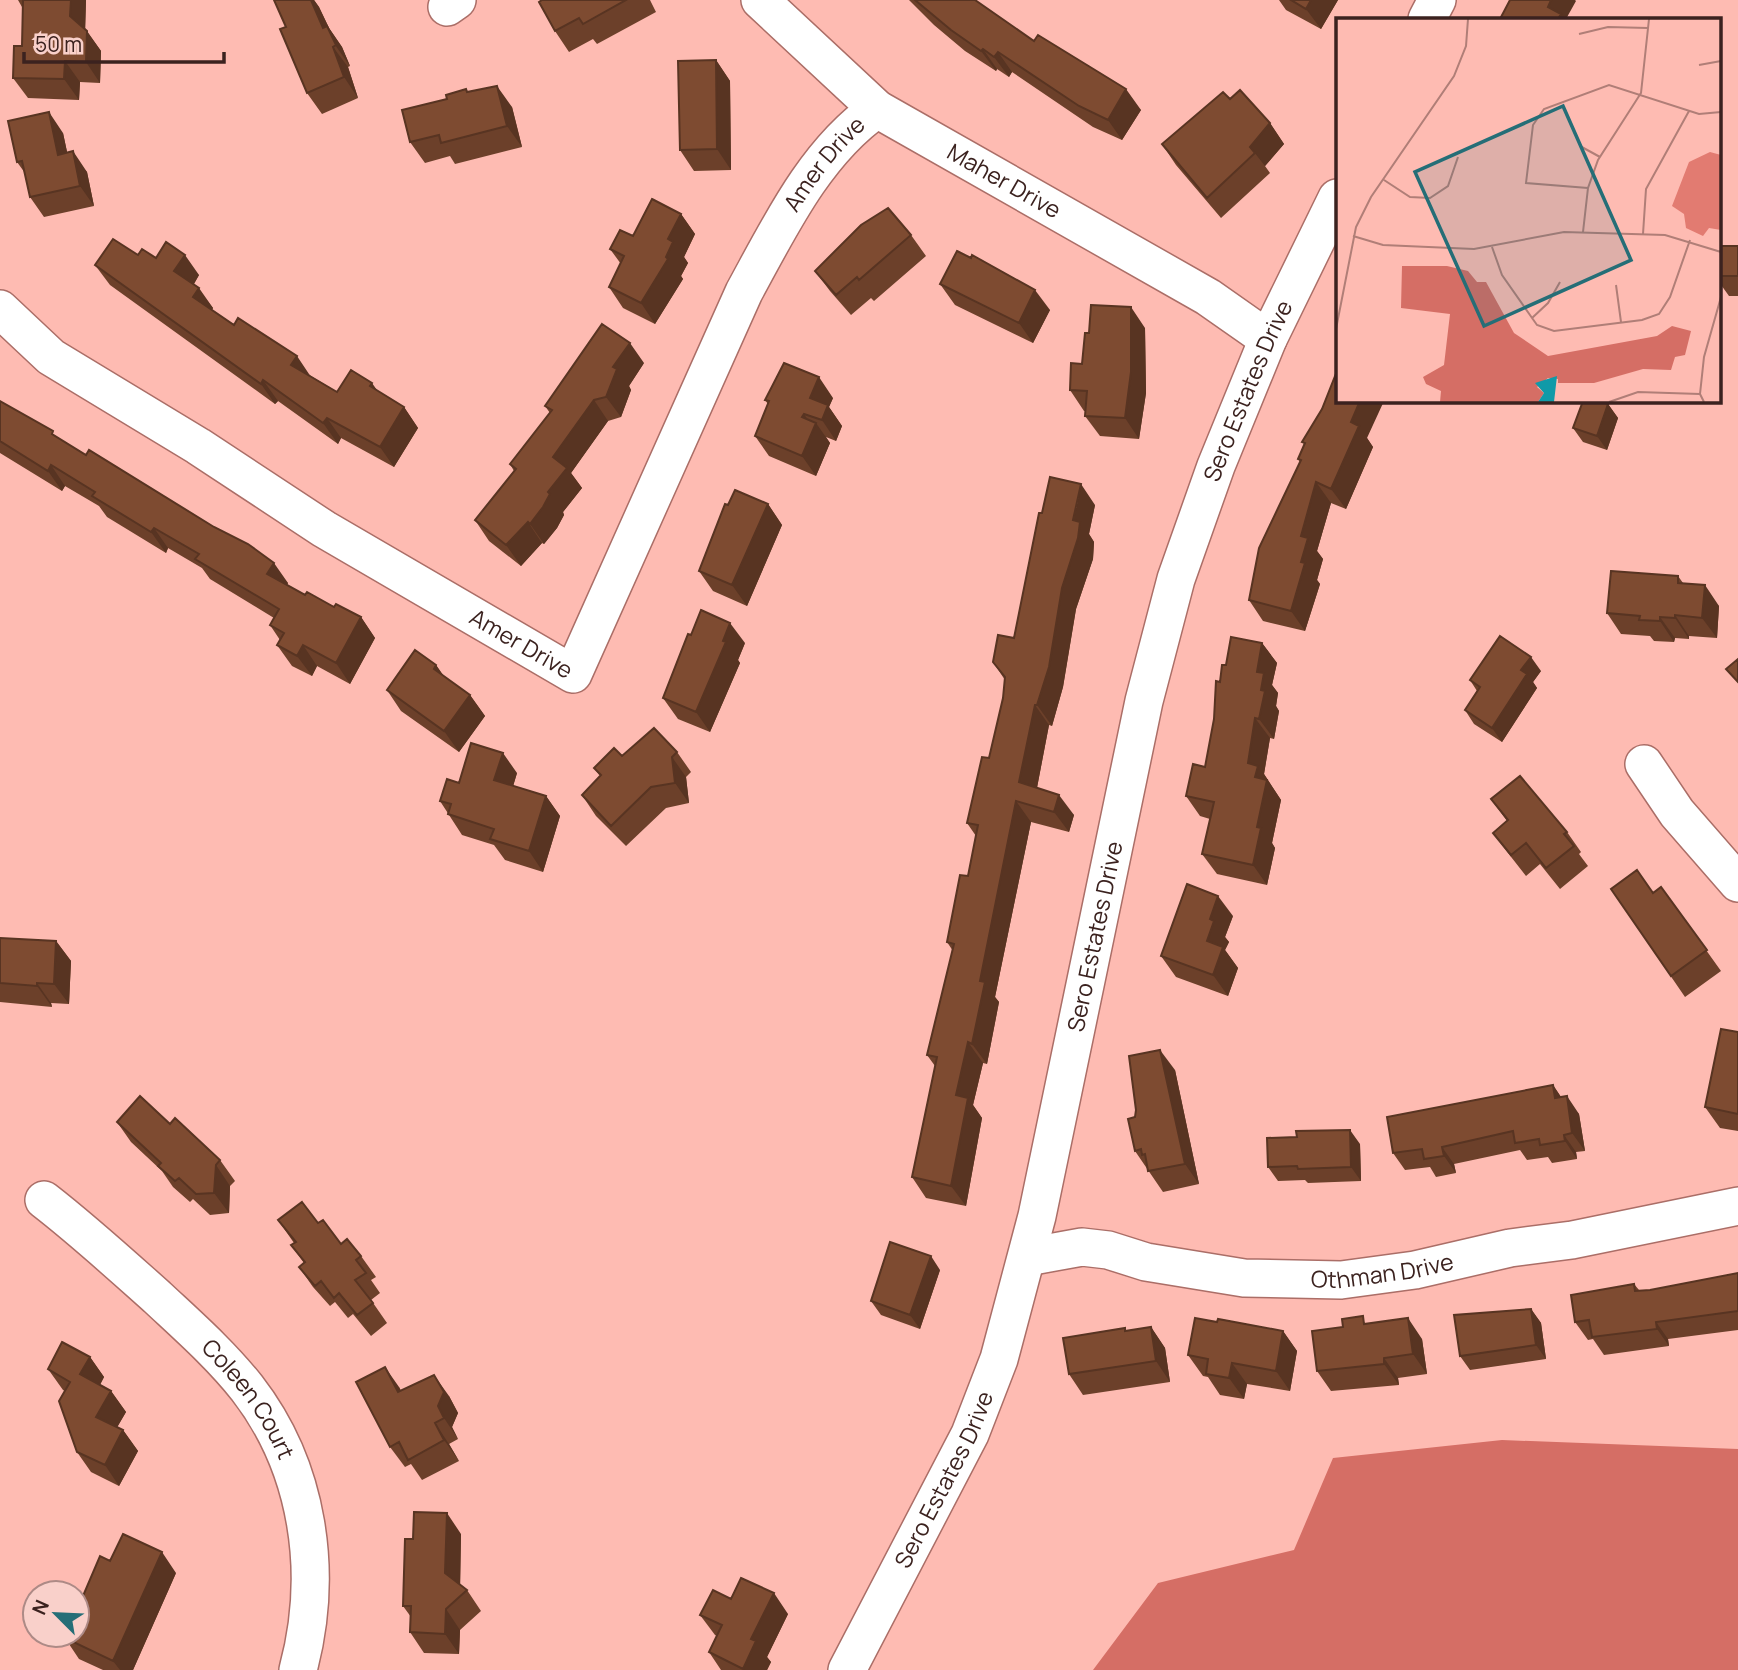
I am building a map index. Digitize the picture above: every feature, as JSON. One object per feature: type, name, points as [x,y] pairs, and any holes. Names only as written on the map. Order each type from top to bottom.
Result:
[{"type":"street","name":"Maher Drive","points":[[760,0],[877,108],[1208,297],[1268,339]]},
{"type":"street","points":[[1428,18],[1437,0]]},
{"type":"street","name":"Amer Drive","points":[[0,309],[62,365],[198,446],[324,528],[573,674],[756,270],[795,201],[819,168],[864,118],[877,108]]},
{"type":"street","name":"Sero Estates Drive","points":[[847,1670],[970,1434],[999,1359],[1027,1257],[1141,714],[1172,593],[1216,466],[1268,339],[1336,200]]},
{"type":"street","points":[[1644,764],[1677,813],[1738,883]]},
{"type":"street","name":"Coleen Court","points":[[44,1200],[84,1231],[214,1350],[248,1389],[271,1424],[289,1461],[309,1542],[312,1586],[306,1641],[298,1670]]},
{"type":"street","name":"Othman Drive","points":[[1027,1257],[1082,1247],[1108,1250],[1146,1262],[1244,1278],[1341,1280],[1415,1270],[1510,1248],[1572,1240],[1738,1206]]},
{"type":"shaded area","points":[[1502,1440],[1738,1449],[1738,1670],[1093,1670],[1158,1583],[1294,1550],[1333,1458]]},
{"type":"building","points":[[23,0],[71,0],[70,16],[87,31],[86,62],[65,61],[64,79],[13,78],[14,46],[22,46]]},
{"type":"building","points":[[274,0],[311,0],[323,28],[327,26],[336,45],[333,47],[344,77],[307,93],[280,29],[286,27]]},
{"type":"building","points":[[626,0],[583,24],[579,18],[555,31],[539,2]]},
{"type":"building","points":[[915,0],[975,0],[1034,41],[1038,35],[1126,89],[1108,120],[1079,106],[998,52],[994,57],[983,49],[981,51]]},
{"type":"building","points":[[1291,0],[1311,0],[1306,9]]},
{"type":"building","points":[[1510,0],[1551,0],[1548,7],[1561,14],[1559,18],[1501,18]]},
{"type":"building","points":[[716,60],[717,149],[680,150],[678,61]]},
{"type":"building","points":[[497,86],[507,126],[441,143],[439,135],[410,142],[402,110],[447,99],[446,95],[466,89],[467,92]]},
{"type":"building","points":[[1240,90],[1270,123],[1250,147],[1255,153],[1207,198],[1162,144],[1223,92],[1230,99]]},
{"type":"building","points":[[49,112],[58,155],[73,151],[80,186],[30,197],[22,161],[17,162],[8,121]]},
{"type":"building","points":[[652,199],[681,214],[668,239],[673,242],[666,257],[668,259],[641,303],[609,287],[624,256],[610,249],[620,230],[633,236]]},
{"type":"building","points":[[888,208],[911,235],[859,280],[857,277],[836,295],[815,271],[861,225]]},
{"type":"building","points":[[113,239],[138,255],[142,249],[156,258],[166,242],[185,255],[174,271],[199,288],[193,297],[234,325],[238,318],[297,356],[291,365],[337,392],[351,370],[372,383],[370,386],[404,407],[380,447],[327,418],[323,423],[263,380],[261,384],[95,265]]},
{"type":"building","points":[[1720,246],[1738,246],[1738,276],[1720,276]]},
{"type":"building","points":[[957,251],[971,258],[972,255],[1035,290],[1019,323],[940,284]]},
{"type":"building","points":[[1091,305],[1131,307],[1131,372],[1125,418],[1085,416],[1087,391],[1070,390],[1071,363],[1082,364],[1085,333],[1089,333]]},
{"type":"building","points":[[602,324],[630,343],[613,367],[617,369],[606,397],[594,400],[553,457],[567,468],[548,492],[550,494],[543,507],[530,524],[528,522],[506,545],[475,520],[516,469],[510,464],[552,410],[545,406]]},
{"type":"building","points":[[784,363],[819,377],[810,398],[828,405],[822,420],[804,414],[802,417],[816,423],[802,456],[755,436],[769,401],[765,400]]},
{"type":"building","points":[[1336,374],[1336,402],[1360,402],[1351,422],[1359,426],[1331,489],[1316,482],[1301,536],[1308,538],[1301,562],[1305,563],[1291,611],[1249,600],[1259,548],[1301,460],[1298,459],[1305,443],[1302,442],[1322,409]]},
{"type":"building","points":[[0,401],[53,431],[52,434],[86,455],[89,450],[214,527],[248,544],[274,563],[267,574],[305,595],[307,592],[334,607],[336,604],[361,617],[336,663],[303,645],[297,656],[277,645],[284,633],[270,625],[279,609],[195,559],[199,554],[154,528],[151,532],[92,496],[95,492],[51,465],[48,471],[0,441]]},
{"type":"building","points":[[1583,402],[1608,404],[1597,436],[1573,428]]},
{"type":"building","points":[[1050,477],[1081,484],[1073,520],[1080,522],[1078,538],[1062,588],[1049,667],[1035,705],[1019,782],[1059,795],[1054,812],[1016,801],[980,981],[985,982],[972,1044],[968,1042],[956,1095],[968,1098],[951,1186],[912,1177],[937,1057],[927,1055],[954,944],[947,942],[960,875],[968,876],[978,825],[967,823],[982,757],[989,758],[1003,698],[1005,677],[993,662],[998,635],[1014,638],[1039,513],[1042,513]]},
{"type":"building","points":[[735,490],[768,504],[732,585],[699,571],[725,504],[728,505]]},
{"type":"building","points":[[1611,571],[1678,576],[1678,583],[1705,585],[1702,618],[1675,615],[1675,618],[1660,617],[1660,621],[1639,620],[1640,616],[1607,613]]},
{"type":"building","points":[[701,610],[730,623],[723,641],[726,642],[696,712],[663,698],[688,634],[691,635]]},
{"type":"building","points":[[1500,636],[1531,657],[1521,670],[1527,674],[1492,728],[1465,710],[1480,687],[1470,680]]},
{"type":"building","points":[[1231,637],[1262,643],[1257,672],[1264,673],[1261,690],[1265,691],[1259,719],[1255,718],[1248,763],[1258,766],[1255,777],[1267,780],[1257,827],[1261,828],[1253,865],[1202,854],[1214,802],[1186,796],[1193,764],[1205,767],[1214,719],[1216,681],[1220,682],[1222,665],[1226,665]]},
{"type":"building","points":[[415,650],[436,665],[434,669],[470,695],[444,731],[387,690]]},
{"type":"building","points":[[1738,659],[1738,682],[1726,669]]},
{"type":"building","points":[[654,728],[677,752],[672,757],[675,783],[651,787],[611,826],[582,795],[601,775],[594,768],[614,748],[622,756]]},
{"type":"building","points":[[471,743],[503,753],[494,780],[546,796],[529,851],[490,839],[494,829],[448,814],[451,804],[440,801],[447,779],[459,783]]},
{"type":"building","points":[[1520,776],[1567,832],[1564,834],[1574,846],[1546,868],[1526,843],[1511,855],[1493,833],[1508,820],[1491,799]]},
{"type":"building","points":[[1637,870],[1653,893],[1661,887],[1707,950],[1671,976],[1611,889]]},
{"type":"building","points":[[1187,884],[1218,896],[1210,919],[1214,921],[1207,941],[1223,947],[1213,975],[1161,956]]},
{"type":"building","points":[[0,938],[56,941],[54,984],[37,983],[37,986],[0,983]]},
{"type":"building","points":[[1721,1029],[1738,1032],[1738,1114],[1705,1107]]},
{"type":"building","points":[[1160,1050],[1185,1164],[1148,1171],[1145,1154],[1142,1155],[1141,1149],[1135,1151],[1128,1119],[1135,1117],[1136,1110],[1129,1056]]},
{"type":"building","points":[[1553,1085],[1555,1098],[1567,1096],[1572,1133],[1564,1135],[1565,1141],[1540,1145],[1539,1139],[1515,1143],[1513,1131],[1442,1147],[1444,1156],[1424,1159],[1422,1149],[1393,1153],[1387,1117]]},
{"type":"building","points":[[140,1096],[170,1124],[175,1118],[220,1160],[216,1165],[214,1193],[196,1194],[179,1178],[175,1181],[158,1166],[161,1163],[117,1122]]},
{"type":"building","points":[[1350,1130],[1351,1167],[1268,1167],[1267,1138],[1297,1137],[1296,1131]]},
{"type":"building","points":[[302,1202],[318,1223],[323,1220],[341,1244],[347,1239],[361,1256],[356,1260],[366,1273],[355,1280],[373,1303],[357,1315],[339,1293],[334,1298],[321,1281],[315,1286],[299,1267],[305,1262],[291,1245],[296,1242],[278,1220]]},
{"type":"building","points":[[890,1242],[931,1256],[910,1315],[871,1301]]},
{"type":"building","points":[[1738,1273],[1738,1311],[1656,1322],[1657,1329],[1592,1337],[1589,1320],[1575,1322],[1571,1295],[1634,1284],[1635,1291],[1650,1290]]},
{"type":"building","points":[[1531,1309],[1536,1345],[1460,1356],[1454,1315]]},
{"type":"building","points":[[1363,1316],[1364,1324],[1408,1318],[1413,1354],[1384,1358],[1384,1364],[1317,1371],[1312,1331],[1343,1327],[1342,1319]]},
{"type":"building","points":[[1195,1318],[1217,1322],[1218,1319],[1283,1331],[1276,1371],[1232,1363],[1229,1378],[1206,1374],[1208,1359],[1188,1355]]},
{"type":"building","points":[[1151,1327],[1156,1361],[1069,1374],[1063,1338],[1125,1328],[1125,1331]]},
{"type":"building","points":[[62,1342],[90,1357],[80,1374],[111,1391],[96,1417],[123,1430],[105,1465],[77,1452],[59,1401],[70,1382],[48,1369]]},
{"type":"building","points":[[385,1367],[398,1392],[434,1375],[444,1392],[438,1406],[444,1418],[435,1423],[444,1440],[408,1460],[399,1442],[390,1447],[356,1382]]},
{"type":"building","points":[[414,1512],[447,1513],[445,1573],[467,1590],[446,1609],[445,1634],[410,1632],[411,1606],[403,1606],[405,1539],[413,1539]]},
{"type":"building","points":[[123,1534],[162,1552],[113,1661],[88,1649],[91,1649],[90,1579],[100,1556],[110,1561]]},
{"type":"building","points":[[741,1578],[774,1593],[751,1639],[756,1641],[743,1669],[709,1652],[722,1625],[700,1615],[713,1590],[731,1599]]}]
